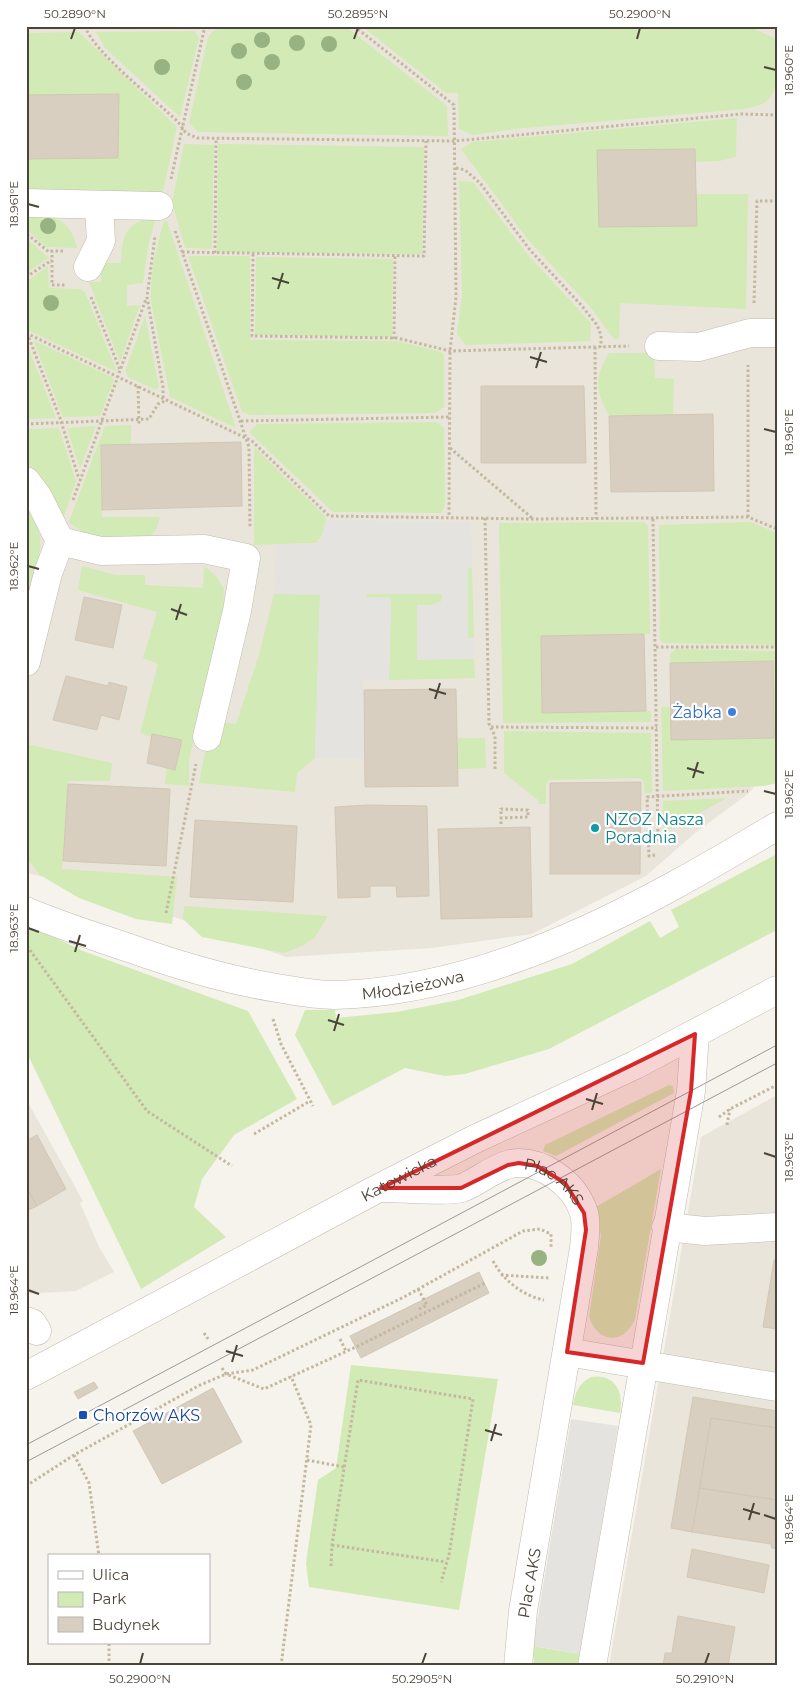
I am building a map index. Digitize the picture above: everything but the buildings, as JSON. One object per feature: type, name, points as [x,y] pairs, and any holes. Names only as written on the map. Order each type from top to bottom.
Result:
[{"type":"street","points":[[26,203],[159,206]]},
{"type":"street","points":[[88,267],[101,241],[99,205]]},
{"type":"street","points":[[659,346],[699,347],[750,333],[777,332]]},
{"type":"street","points":[[26,481],[38,497],[60,541],[48,573],[26,662]]},
{"type":"street","points":[[60,541],[102,551],[204,549],[246,558],[237,611],[207,737]]},
{"type":"street","name":"Młodzieżowa","points":[[26,911],[173,963],[239,982],[334,995],[374,991],[445,980],[570,937],[604,922],[777,826]]},
{"type":"street","name":"Katowicka","points":[[26,1376],[476,1139],[566,1099],[777,990]]},
{"type":"street","points":[[592,1666],[666,1227],[691,1091],[695,1034]]},
{"type":"street","name":"Plac AKS","points":[[381,1188],[461,1188],[508,1165],[529,1164],[560,1179],[584,1213],[586,1230],[578,1294],[524,1611],[518,1666]]},
{"type":"street","points":[[666,1227],[705,1231],[777,1227]]},
{"type":"street","points":[[567,1352],[777,1386]]},
{"type":"path","points":[[85,26],[87,32],[103,52],[178,122],[186,133],[197,138],[454,141],[742,114],[777,115]]},
{"type":"path","points":[[26,27],[123,26]]},
{"type":"path","points":[[354,26],[454,105],[456,297],[450,351],[449,517]]},
{"type":"path","points":[[215,252],[216,139]]},
{"type":"path","points":[[182,252],[424,256],[426,141]]},
{"type":"path","points":[[456,168],[464,170],[480,183],[530,250],[582,306],[597,325],[602,346]]},
{"type":"path","points":[[754,285],[757,201],[777,201]]},
{"type":"path","points":[[159,206],[163,207],[171,220],[249,446],[250,533]]},
{"type":"path","points":[[26,234],[44,250],[52,251]]},
{"type":"path","points":[[253,254],[252,336],[394,339],[450,351],[659,346]]},
{"type":"path","points":[[394,339],[395,256]]},
{"type":"path","points":[[26,277],[52,260]]},
{"type":"path","points":[[72,504],[147,297]]},
{"type":"path","points":[[26,333],[118,377],[163,396],[245,437],[260,448],[329,516],[533,519],[748,517],[777,529]]},
{"type":"path","points":[[26,333],[61,422],[80,481]]},
{"type":"path","points":[[595,347],[596,519]]},
{"type":"path","points":[[748,362],[748,517]]},
{"type":"path","points":[[138,386],[139,425]]},
{"type":"path","points":[[26,424],[149,419],[158,404],[163,402],[163,396]]},
{"type":"path","points":[[241,421],[449,417]]},
{"type":"path","points":[[449,448],[533,519]]},
{"type":"path","points":[[485,518],[491,727],[495,736],[495,769]]},
{"type":"path","points":[[653,519],[658,842]]},
{"type":"path","points":[[656,647],[777,647]]},
{"type":"path","points":[[491,727],[657,728]]},
{"type":"path","points":[[166,913],[170,885],[194,779]]},
{"type":"path","points":[[655,855],[649,856],[647,797],[748,792]]},
{"type":"path","points":[[501,824],[501,809],[528,810],[528,817],[502,818]]},
{"type":"path","points":[[26,945],[147,1111],[232,1166]]},
{"type":"path","points":[[271,1015],[281,1044],[313,1106]]},
{"type":"path","points":[[727,1125],[730,1109],[777,1085]]},
{"type":"path","points":[[254,1134],[310,1101]]},
{"type":"path","points":[[26,1486],[74,1456],[198,1386],[226,1374],[253,1370],[418,1289],[523,1231],[540,1230],[551,1234],[550,1251]]},
{"type":"path","points":[[492,1261],[500,1275],[532,1298],[549,1301]]},
{"type":"path","points":[[552,1286],[553,1273]]},
{"type":"path","points":[[500,1275],[553,1279]]},
{"type":"path","points":[[222,1368],[226,1374],[264,1389],[485,1283]]},
{"type":"path","points":[[418,1289],[426,1305],[419,1309]]},
{"type":"path","points":[[204,1333],[208,1339]]},
{"type":"path","points":[[340,1339],[346,1351]]},
{"type":"path","points":[[281,1666],[311,1425],[291,1376]]},
{"type":"path","points":[[332,1566],[332,1545],[358,1380],[473,1399],[441,1582]]},
{"type":"path","points":[[74,1456],[89,1483],[99,1554]]},
{"type":"path","points":[[307,1460],[344,1467]]},
{"type":"path","points":[[332,1545],[446,1562]]},
{"type":"path","points":[[109,1644],[109,1666]]},
{"type":"highlighted area","points":[[695,1034],[691,1091],[643,1363],[567,1352],[586,1230],[584,1213],[565,1183],[537,1166],[519,1163],[508,1165],[461,1188],[381,1188]]},
{"type":"shaded area","points":[[26,26],[777,26],[777,761],[748,794],[695,833],[646,876],[532,934],[432,948],[286,957],[88,886],[30,874],[26,869]]},
{"type":"shaded area","points":[[326,520],[471,522],[472,568],[468,568],[468,638],[474,638],[474,659],[417,660],[417,605],[432,605],[441,602],[442,594],[367,594],[366,597],[391,598],[389,680],[363,680],[365,759],[315,758],[320,595],[274,594],[276,544],[316,543],[322,537]]},
{"type":"shaded area","points":[[777,1095],[777,1666],[609,1666],[701,1137]]},
{"type":"shaded area","points":[[26,1099],[83,1201],[80,1203],[99,1247],[114,1272],[76,1291],[26,1294]]},
{"type":"shaded area","points":[[571,1419],[618,1426],[580,1654],[533,1646]]},
{"type":"green space","points":[[228,26],[345,26],[447,106],[448,136],[198,132],[189,123],[208,37],[213,31]]},
{"type":"green space","points":[[362,26],[747,26],[777,39],[778,65],[776,84],[769,99],[762,104],[751,107],[514,129],[473,135],[459,129],[458,93],[446,93]]},
{"type":"green space","points":[[195,31],[199,38],[180,117],[105,48],[96,32]]},
{"type":"green space","points":[[79,32],[177,127],[162,196],[26,193],[26,159],[118,158],[118,94],[26,95],[26,33]]},
{"type":"green space","points":[[737,118],[736,157],[719,161],[696,162],[695,149],[696,194],[748,194],[746,309],[620,303],[619,338],[614,339],[591,308],[529,241],[461,149],[473,142]]},
{"type":"green space","points":[[184,144],[214,145],[212,249],[185,248],[172,202]]},
{"type":"green space","points":[[218,144],[424,147],[422,254],[217,252]]},
{"type":"green space","points":[[459,181],[473,182],[527,254],[591,323],[590,341],[466,345],[457,334],[462,295]]},
{"type":"green space","points":[[26,213],[52,217],[65,224],[74,238],[77,248],[46,247],[26,229]]},
{"type":"green space","points":[[156,217],[148,247],[143,283],[127,285],[127,306],[140,305],[120,362],[89,282],[101,282],[101,263],[121,263],[124,237],[132,226],[146,219]]},
{"type":"green space","points":[[164,221],[167,221],[236,428],[170,397],[151,301],[151,280],[154,260]]},
{"type":"green space","points":[[26,238],[49,258],[26,273]]},
{"type":"green space","points":[[188,256],[250,256],[250,340],[396,341],[444,354],[444,407],[435,413],[250,415],[242,412]]},
{"type":"green space","points":[[256,257],[393,259],[392,337],[255,335]]},
{"type":"green space","points":[[48,266],[49,288],[80,289],[85,292],[117,372],[29,331],[26,322],[26,282]]},
{"type":"green space","points":[[145,316],[159,387],[156,390],[128,377],[125,371]]},
{"type":"green space","points":[[33,340],[112,377],[114,380],[100,416],[63,417]]},
{"type":"green space","points":[[26,342],[56,418],[26,419]]},
{"type":"green space","points":[[609,353],[654,353],[655,378],[674,379],[673,415],[609,416],[601,399],[598,384],[601,370]]},
{"type":"green space","points":[[436,422],[444,428],[445,504],[442,513],[333,512],[249,432],[257,424]]},
{"type":"green space","points":[[131,425],[131,444],[101,445],[102,517],[160,517],[156,530],[148,538],[116,540],[97,538],[69,522],[105,426]]},
{"type":"green space","points":[[96,426],[80,469],[67,428]]},
{"type":"green space","points":[[59,428],[76,481],[64,516],[26,460],[26,429]]},
{"type":"green space","points":[[254,447],[324,515],[326,523],[324,530],[316,543],[254,545]]},
{"type":"green space","points":[[26,501],[37,523],[40,550],[37,575],[26,623]]},
{"type":"green space","points":[[644,522],[648,526],[650,634],[541,636],[542,712],[651,711],[651,722],[503,723],[499,523]]},
{"type":"green space","points":[[751,522],[777,533],[777,645],[663,643],[660,640],[659,525]]},
{"type":"green space","points":[[82,566],[116,575],[145,575],[145,585],[203,588],[204,566],[216,576],[224,589],[223,615],[189,760],[189,786],[165,784],[170,743],[140,733],[158,664],[143,658],[157,612],[78,590]]},
{"type":"green space","points":[[468,568],[472,568],[474,638],[468,638]]},
{"type":"green space","points":[[367,593],[442,594],[442,601],[432,605],[417,659],[474,659],[475,678],[389,680],[391,598],[366,597]]},
{"type":"green space","points":[[274,594],[320,594],[315,758],[297,773],[295,792],[199,783],[205,752],[215,741],[219,722],[236,724],[259,655]]},
{"type":"green space","points":[[676,649],[777,651],[777,783],[764,786],[663,791],[661,707],[671,707],[671,740],[774,738],[772,661],[670,663],[670,654]]},
{"type":"green space","points":[[504,731],[651,733],[652,793],[644,793],[644,782],[640,778],[549,780],[546,785],[546,804],[539,804],[538,800],[504,773]]},
{"type":"green space","points":[[457,738],[485,738],[486,768],[458,769]]},
{"type":"green space","points":[[26,744],[112,763],[110,781],[68,781],[62,869],[177,877],[172,924],[136,919],[79,898],[40,875],[26,857]]},
{"type":"green space","points":[[727,798],[663,833],[663,801]]},
{"type":"green space","points":[[777,854],[777,930],[549,1049],[465,1074],[445,1076],[405,1068],[333,1106],[295,1035],[305,1010],[335,1010],[336,1018],[397,1012],[458,1000],[572,964],[650,921],[660,938],[679,927],[671,910]]},
{"type":"green space","points":[[184,906],[328,916],[315,937],[302,946],[284,953],[202,937],[183,919]]},
{"type":"green space","points":[[26,924],[83,951],[248,1011],[297,1099],[234,1135],[202,1179],[194,1207],[226,1237],[141,1289],[26,1051]]},
{"type":"green space","points":[[669,1085],[673,1086],[674,1093],[556,1156],[543,1151],[545,1145]]},
{"type":"green space","points":[[661,1169],[635,1319],[624,1333],[618,1337],[611,1338],[598,1332],[589,1317],[601,1236],[596,1207]]},
{"type":"green space","points":[[351,1365],[498,1379],[459,1610],[309,1587],[306,1563],[318,1480],[336,1468]]},
{"type":"green space","points":[[591,1377],[606,1378],[612,1381],[619,1391],[621,1398],[620,1413],[573,1405],[578,1389],[583,1382]]},
{"type":"green space","points":[[533,1646],[580,1654],[577,1666],[534,1666]]},
{"type":"tram line","points":[[26,1445],[777,1045]]},
{"type":"tram line","points":[[26,1462],[777,1063]]},
{"type":"place","name":"Żabka","points":[[732,712]]},
{"type":"place","name":"NZOZ Nasza Poradnia","points":[[595,828]]},
{"type":"place","name":"Chorzów AKS","points":[[83,1415]]}]
